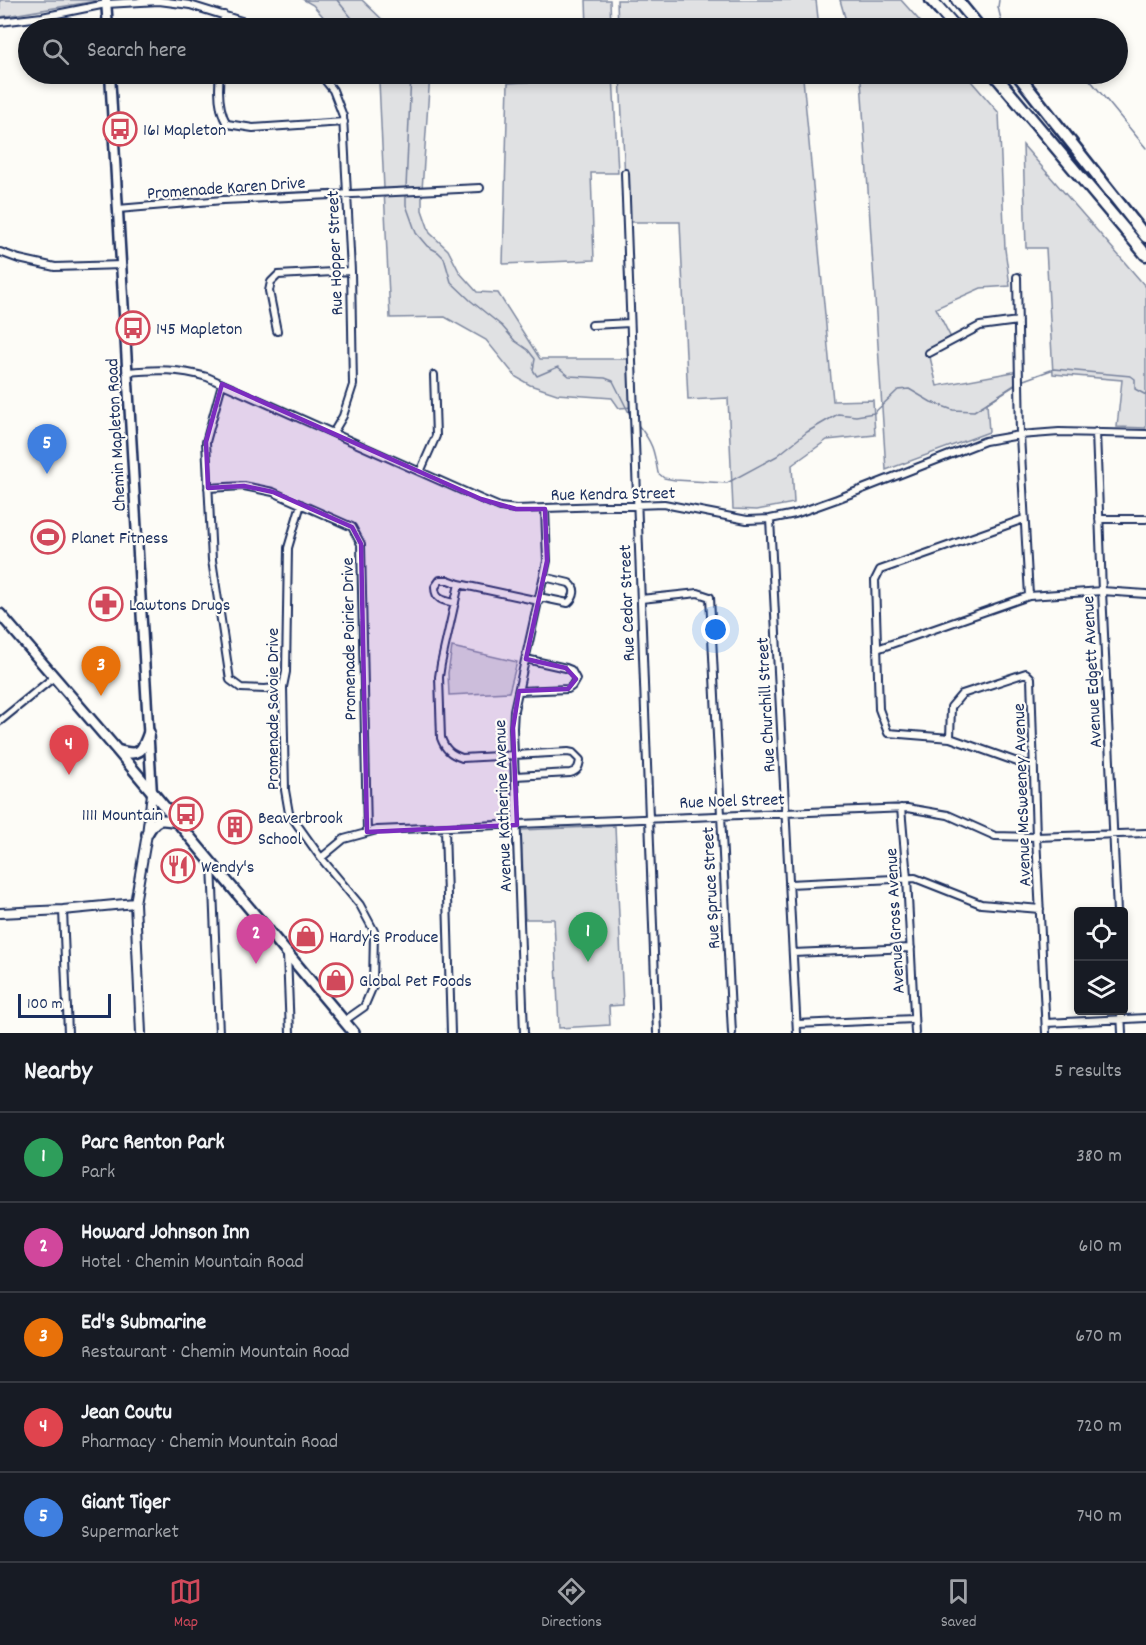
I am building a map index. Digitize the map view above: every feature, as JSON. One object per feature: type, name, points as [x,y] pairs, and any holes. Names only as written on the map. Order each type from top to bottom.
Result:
[{"type":"highway","points":[[931,0],[947,18]]},
{"type":"highway","points":[[957,0],[972,18]]},
{"type":"highway","points":[[1002,84],[1146,255]]},
{"type":"highway","points":[[1025,84],[1146,237]]},
{"type":"main road","points":[[106,2],[107,18]]},
{"type":"main road","name":"Chemin Mapleton Road","points":[[111,84],[152,794]]},
{"type":"main road","points":[[0,614],[354,1033]]},
{"type":"main road","points":[[117,750],[131,754],[138,753],[144,748],[149,732]]},
{"type":"main road","points":[[147,834],[153,823],[163,819],[176,822]]},
{"type":"street","points":[[34,18],[106,2],[159,1],[190,5],[233,18]]},
{"type":"street","points":[[0,22],[18,20]]},
{"type":"street","points":[[219,84],[221,114],[226,124],[253,128],[344,122]]},
{"type":"street","name":"Rue Hopper Street","points":[[328,84],[333,90],[344,122],[351,271],[353,385],[344,416],[333,433]]},
{"type":"street","name":"Rue Cedar Street","points":[[625,173],[657,1033]]},
{"type":"street","name":"Promenade Karen Drive","points":[[118,209],[224,200],[480,188]]},
{"type":"street","points":[[0,252],[55,267],[122,264]]},
{"type":"street","points":[[277,331],[268,291],[271,282],[278,275],[351,271]]},
{"type":"street","points":[[1017,277],[1020,435],[1029,596]]},
{"type":"street","points":[[929,353],[980,326],[1018,321]]},
{"type":"street","points":[[592,325],[630,323]]},
{"type":"street","name":"Rue Kendra Street","points":[[128,372],[173,369],[192,373],[222,384],[500,507],[516,509],[664,504],[740,519],[770,519],[795,514],[837,500],[985,441],[1059,432],[1146,434]]},
{"type":"street","points":[[420,472],[436,435],[434,375]]},
{"type":"street","points":[[222,384],[206,442],[212,560],[230,680],[241,688],[284,687]]},
{"type":"street","name":"Avenue Edgett Avenue","points":[[1096,432],[1117,907]]},
{"type":"street","name":"Promenade Poirier Drive","points":[[208,488],[244,486],[273,492],[352,527],[361,544],[367,832]]},
{"type":"street","name":"Promenade Savoie Drive","points":[[301,504],[288,548],[284,687],[285,790],[289,813],[321,858],[360,905],[374,931],[373,986],[364,1006],[344,1021]]},
{"type":"street","name":"Avenue Katherine Avenue","points":[[524,1033],[513,728],[514,710],[547,561],[545,509]]},
{"type":"street","name":"Rue Churchill Street","points":[[770,519],[789,884],[796,954],[797,1033]]},
{"type":"street","points":[[1024,519],[880,570],[875,580],[879,710],[888,733],[950,738],[1023,764],[1034,764]]},
{"type":"street","points":[[1099,519],[1146,519]]},
{"type":"street","points":[[455,603],[437,596],[435,587],[440,580],[565,603],[574,597],[575,592],[572,585],[544,577]]},
{"type":"street","points":[[459,584],[439,677],[441,738],[444,747],[452,755],[462,758],[568,752],[573,753],[580,760],[578,769],[570,773],[515,776]]},
{"type":"street","points":[[877,649],[1029,596],[1102,591],[1146,594]]},
{"type":"street","name":"Rue Spruce Street","points":[[641,599],[698,593],[710,597],[732,1033]]},
{"type":"street","points":[[519,691],[568,689],[572,687],[576,679],[571,670],[526,659]]},
{"type":"street","name":"Avenue McSweeney Avenue","points":[[950,738],[951,707],[962,694],[1026,673],[1031,678],[1046,1033]]},
{"type":"street","points":[[0,721],[54,677]]},
{"type":"street","points":[[141,1033],[135,903],[152,794]]},
{"type":"street","name":"Rue Noel Street","points":[[321,858],[344,839],[367,832],[900,808],[948,815],[995,836],[1036,837],[1146,833]]},
{"type":"street","name":"Avenue Gross Avenue","points":[[900,808],[907,878],[915,1033]]},
{"type":"street","points":[[445,828],[451,1033]]},
{"type":"street","points":[[212,864],[219,1033]]},
{"type":"street","points":[[789,884],[915,878],[981,904],[1040,909]]},
{"type":"street","points":[[0,913],[135,903]]},
{"type":"street","points":[[63,910],[68,1033]]},
{"type":"street","points":[[796,954],[911,948]]},
{"type":"street","points":[[287,954],[290,1033]]},
{"type":"street","points":[[1121,1015],[1122,1033]]},
{"type":"street","points":[[1046,1023],[1146,1018]]},
{"type":"street","points":[[797,1024],[914,1019]]},
{"type":"highlighted area","points":[[222,384],[481,499],[516,509],[545,509],[547,561],[526,659],[566,668],[576,679],[568,689],[519,691],[513,728],[517,825],[367,832],[361,544],[352,527],[273,492],[244,486],[208,488],[206,442]]},
{"type":"shaded area","points":[[0,0],[96,0],[96,1],[0,17]]},
{"type":"shaded area","points":[[304,0],[362,0],[381,18],[324,18],[313,5]]},
{"type":"shaded area","points":[[586,0],[610,0],[611,18],[587,18]]},
{"type":"shaded area","points":[[617,0],[816,0],[818,18],[618,18]]},
{"type":"shaded area","points":[[840,0],[901,0],[917,18],[845,18]]},
{"type":"shaded area","points":[[379,84],[429,84],[422,210],[430,233],[448,250],[460,273],[477,292],[498,293],[540,359],[632,359],[634,407],[619,408],[612,398],[557,394],[530,385],[516,377],[486,340],[445,317],[390,318]]},
{"type":"shaded area","points":[[508,84],[614,84],[618,173],[591,173],[594,260],[503,264]]},
{"type":"shaded area","points":[[620,84],[804,84],[833,401],[873,400],[875,435],[827,440],[792,465],[794,503],[757,510],[733,509],[728,398],[688,400],[680,222],[627,222]]},
{"type":"shaded area","points":[[861,84],[974,84],[999,113],[1005,249],[1010,286],[981,288],[936,308],[952,340],[929,353],[937,386],[1019,371],[1019,382],[987,403],[989,432],[886,470]]},
{"type":"shaded area","points":[[1023,145],[1146,287],[1146,428],[1117,427],[1122,380],[1053,374],[1046,248],[1026,248]]},
{"type":"shaded area","points":[[452,647],[517,662],[509,692],[449,695],[448,673]]},
{"type":"shaded area","points":[[615,826],[623,1005],[609,1006],[610,1025],[559,1028],[554,919],[525,919],[521,830]]},
{"type":"waterway","points":[[337,0],[352,18]]},
{"type":"waterway","points":[[999,0],[1001,18]]},
{"type":"waterway","points":[[406,188],[411,84]]},
{"type":"waterway","points":[[1093,84],[1146,148]]},
{"type":"waterway","points":[[406,192],[406,205],[416,233],[427,246],[444,258],[451,282],[502,326],[515,341],[528,350],[535,359],[533,370],[537,376],[558,367],[569,376],[605,378],[613,381],[631,417]]},
{"type":"waterway","points":[[1021,381],[1054,369],[1131,376],[1135,379],[1135,389],[1146,395]]},
{"type":"waterway","points":[[638,425],[652,448],[658,473],[664,478],[727,483],[777,456],[807,432],[838,414],[856,416],[874,413],[898,390],[909,389],[931,402],[953,410],[974,411],[1017,384]]},
{"type":"place","name":"161 Mapleton","points":[[120,129]]},
{"type":"place","name":"145 Mapleton","points":[[133,328]]},
{"type":"place","name":"Giant Tiger","points":[[47,474]]},
{"type":"place","name":"Planet Fitness","points":[[48,537]]},
{"type":"place","name":"Lawtons Drugs","points":[[106,604]]},
{"type":"place","name":"Ed's Submarine","points":[[101,696]]},
{"type":"place","name":"Jean Coutu","points":[[69,775]]},
{"type":"place","name":"1111 Mountain","points":[[186,814]]},
{"type":"place","name":"Beaverbrook School","points":[[235,827]]},
{"type":"place","name":"Wendy's","points":[[178,866]]},
{"type":"place","name":"Hardy's Produce","points":[[306,936]]},
{"type":"place","name":"Parc Renton Park","points":[[588,962]]},
{"type":"place","name":"Howard Johnson Inn","points":[[256,964]]},
{"type":"place","name":"Global Pet Foods","points":[[336,980]]}]
